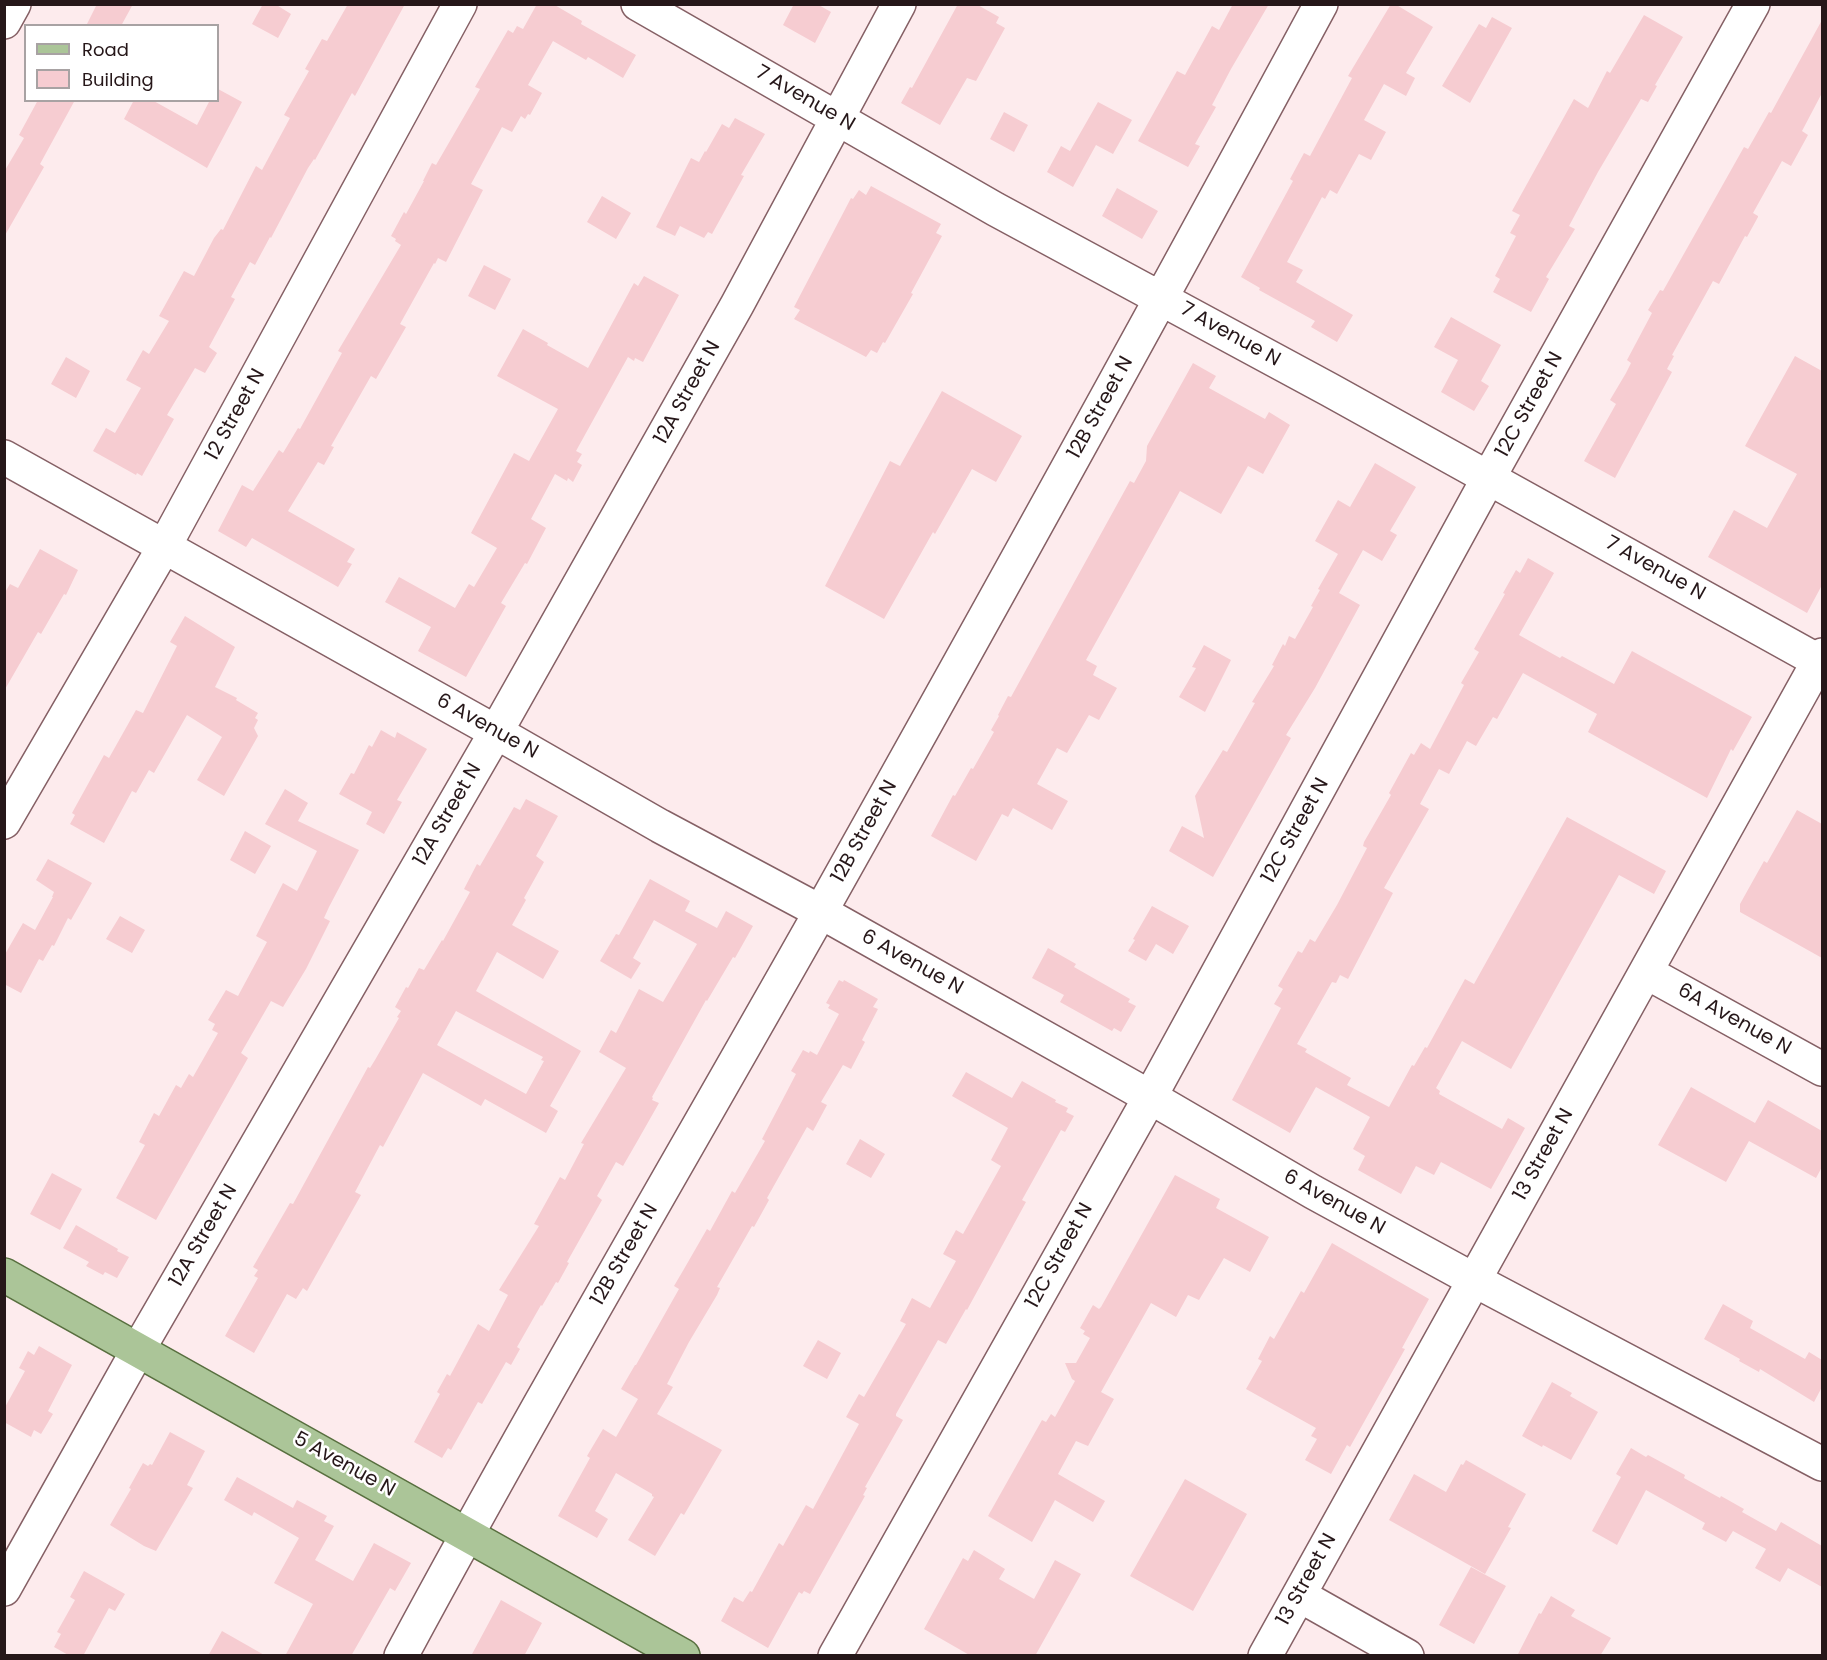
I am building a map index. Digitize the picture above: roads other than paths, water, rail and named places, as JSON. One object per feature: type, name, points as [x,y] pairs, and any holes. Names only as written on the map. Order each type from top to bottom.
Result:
[{"type":"main road","name":"5 Avenue N","points":[[4,1275],[683,1656]]},
{"type":"street","points":[[4,22],[14,4]]},
{"type":"street","name":"12 Street N","points":[[4,822],[164,547],[460,4]]},
{"type":"street","name":"7 Avenue N","points":[[638,4],[995,209],[1162,298],[1821,660]]},
{"type":"street","name":"12A Street N","points":[[4,1589],[138,1350],[496,732],[737,305],[899,4]]},
{"type":"street","name":"12B Street N","points":[[401,1656],[467,1534],[821,912],[1162,298],[1321,4]]},
{"type":"street","name":"12C Street N","points":[[835,1656],[1150,1097],[1489,477],[1753,4]]},
{"type":"street","name":"6 Avenue N","points":[[4,457],[660,826],[821,912],[1150,1097],[1313,1192],[1822,1464]]},
{"type":"street","name":"13 Street N","points":[[1265,1656],[1821,660]]},
{"type":"street","name":"6A Avenue N","points":[[1646,972],[1822,1069]]},
{"type":"street","points":[[1299,1595],[1407,1656]]}]
